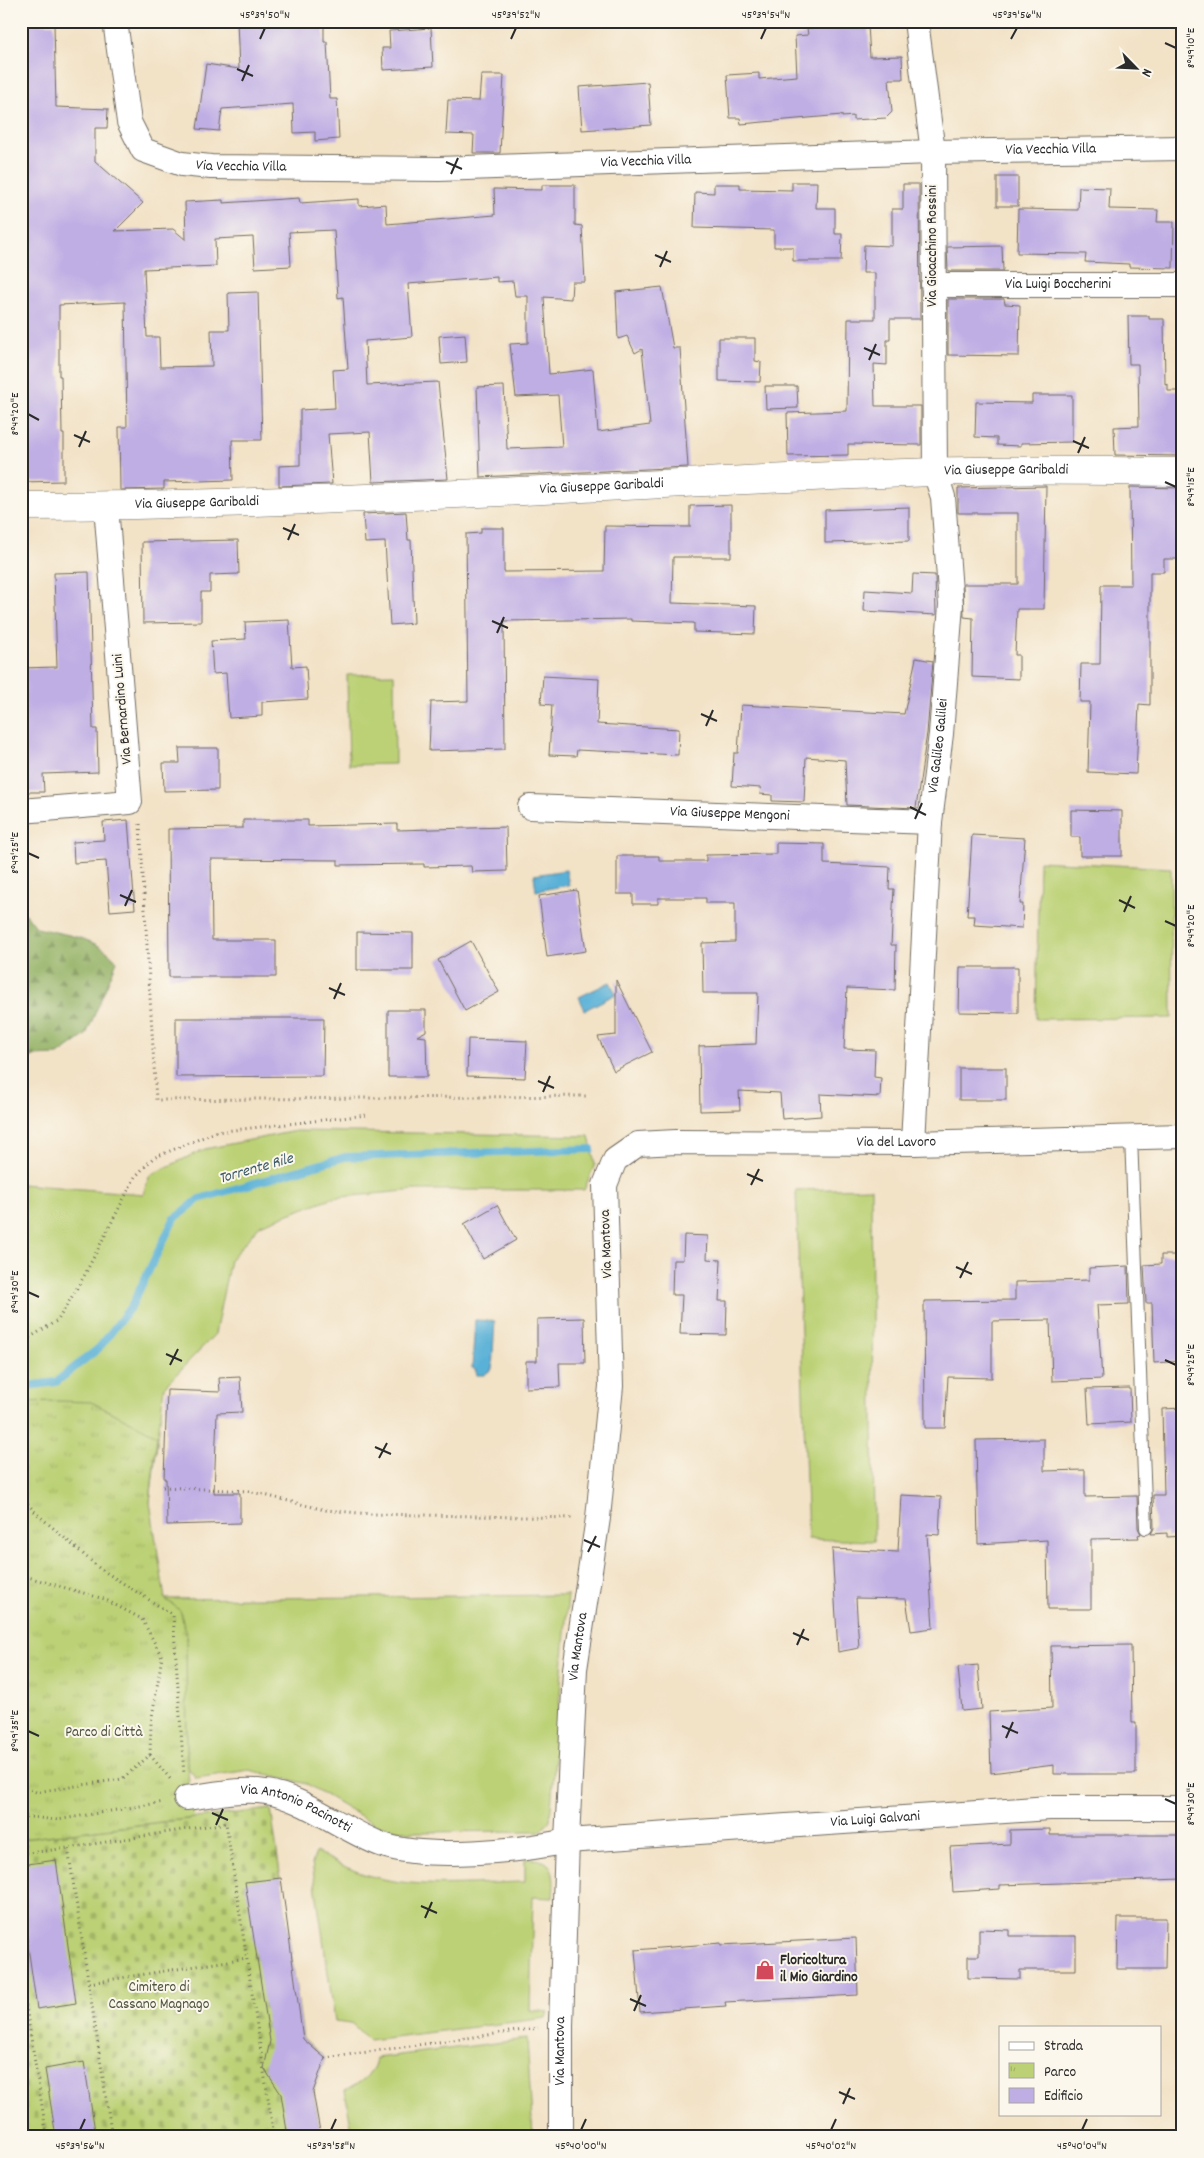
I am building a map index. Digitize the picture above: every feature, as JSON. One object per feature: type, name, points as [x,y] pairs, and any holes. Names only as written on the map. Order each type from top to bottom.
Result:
[{"type":"street","name":"Via Vecchia Villa","points":[[114,21],[129,122],[143,150],[182,164],[211,167],[439,169],[933,152],[1183,148]]},
{"type":"street","name":"Via Gioacchino Rossini","points":[[916,21],[933,152],[935,472]]},
{"type":"street","name":"Via Luigi Boccherini","points":[[933,285],[1183,285]]},
{"type":"street","name":"Via Giuseppe Garibaldi","points":[[21,506],[106,506],[346,498],[935,472],[1183,472]]},
{"type":"street","name":"Via Galileo Galilei","points":[[913,1143],[930,822],[941,734],[951,605],[942,497],[935,472]]},
{"type":"street","name":"Via Bernardino Luini","points":[[106,506],[130,802]]},
{"type":"street","points":[[21,811],[130,802]]},
{"type":"street","name":"Via Giuseppe Mengoni","points":[[530,807],[930,822]]},
{"type":"street","name":"Via del Lavoro","points":[[615,1160],[638,1144],[676,1142],[913,1143],[1183,1136]]},
{"type":"street","name":"Via Mantova","points":[[562,2137],[561,2025],[575,1669],[598,1518],[611,1386],[605,1185],[615,1160]]},
{"type":"street","name":"Via Antonio Pacinotti","points":[[186,1798],[244,1792],[268,1792],[299,1804],[352,1832],[383,1845],[416,1851],[455,1852],[536,1848],[567,1841]]},
{"type":"street","name":"Via Luigi Galvani","points":[[567,1841],[1048,1808],[1183,1808]]},
{"type":"lane","points":[[1131,1137],[1146,1528]]},
{"type":"path","points":[[130,802],[139,819],[156,1100],[587,1096]]},
{"type":"path","points":[[21,1343],[58,1320],[83,1278],[135,1178],[153,1158],[216,1132],[368,1115]]},
{"type":"path","points":[[163,1487],[248,1491],[325,1510],[371,1514],[598,1518]]},
{"type":"path","points":[[21,1496],[36,1513],[98,1568],[173,1615],[180,1747],[186,1798]]},
{"type":"path","points":[[21,1575],[104,1599],[142,1619],[162,1658],[151,1723],[150,1755],[186,1798]]},
{"type":"path","points":[[21,1786],[36,1792],[122,1779],[150,1755]]},
{"type":"path","points":[[21,1816],[57,1820],[186,1798]]},
{"type":"path","points":[[21,1854],[226,1823],[274,2137]]},
{"type":"path","points":[[68,1848],[112,2137]]},
{"type":"path","points":[[88,1983],[246,1958]]},
{"type":"path","points":[[21,1976],[47,2137]]},
{"type":"path","points":[[21,2025],[29,2024]]},
{"type":"path","points":[[325,2058],[561,2025]]},
{"type":"green space","points":[[394,674],[395,764],[349,765],[347,675]]},
{"type":"green space","points":[[1039,861],[1171,868],[1172,1018],[1036,1019]]},
{"type":"green space","points":[[26,914],[37,928],[70,935],[91,942],[109,953],[117,961],[86,1035],[58,1055],[33,1056],[21,1066],[21,917]]},
{"type":"green space","points":[[296,1131],[589,1136],[595,1164],[584,1190],[415,1190],[331,1198],[260,1225],[230,1260],[215,1334],[164,1387],[150,1502],[21,1603],[21,1184],[143,1194],[150,1175],[205,1149]]},
{"type":"green space","points":[[871,1188],[874,1541],[808,1539],[796,1190]]},
{"type":"green space","name":"Parco di Città","points":[[21,1402],[91,1402],[157,1435],[150,1502],[165,1599],[180,1610],[186,1633],[187,1766],[194,1818],[21,1839]]},
{"type":"green space","points":[[568,1595],[550,1820],[540,1831],[409,1832],[376,1825],[307,1784],[249,1770],[196,1778],[187,1766],[186,1633],[165,1599]]},
{"type":"green space","name":"Cimitero di Cassano Magnago","points":[[271,1809],[303,2038],[325,2058],[313,2092],[321,2137],[21,2137],[21,1839]]},
{"type":"green space","points":[[316,1852],[358,1872],[398,1882],[419,1884],[525,1882],[525,1859],[535,1859],[548,1864],[553,1875],[553,1898],[533,1897],[530,2010],[548,2012],[546,2018],[369,2040],[351,2023],[335,2021],[312,1863]]},
{"type":"green space","points":[[527,2039],[533,2137],[353,2137],[345,2091],[369,2074],[376,2058]]},
{"type":"water","points":[[566,870],[569,885],[536,891],[534,875]]},
{"type":"water","points":[[610,982],[616,994],[585,1010],[579,997]]},
{"type":"water","points":[[475,1320],[495,1321],[492,1369],[484,1375],[477,1375],[475,1369],[472,1368]]},
{"type":"building","points":[[237,21],[324,21],[324,42],[327,42],[330,99],[337,99],[339,139],[315,141],[315,132],[294,133],[293,104],[222,109],[219,131],[197,129],[206,64],[239,69]]},
{"type":"building","points":[[21,24],[54,24],[56,107],[108,109],[107,128],[95,128],[95,161],[143,203],[115,231],[173,229],[186,240],[185,202],[223,200],[223,203],[299,198],[300,203],[359,199],[359,206],[386,204],[387,224],[495,215],[494,189],[542,190],[542,185],[575,185],[575,225],[582,226],[585,282],[572,282],[571,299],[544,297],[549,374],[593,369],[598,432],[650,425],[642,349],[635,353],[627,336],[618,339],[616,292],[662,287],[673,348],[680,348],[688,467],[480,477],[477,387],[504,386],[507,449],[562,447],[558,395],[516,397],[510,344],[528,343],[528,296],[515,296],[513,281],[497,282],[497,277],[408,284],[412,337],[365,341],[367,385],[438,382],[448,479],[373,482],[370,432],[328,434],[332,484],[279,486],[279,466],[300,465],[300,410],[335,408],[333,370],[348,369],[343,297],[338,298],[334,230],[289,232],[291,266],[255,268],[253,237],[215,239],[216,266],[144,269],[147,337],[159,337],[160,367],[212,366],[211,330],[229,330],[228,293],[258,292],[262,440],[232,440],[233,480],[164,482],[164,489],[120,490],[119,427],[127,427],[125,302],[59,305],[59,376],[61,376],[62,434],[64,434],[64,481],[21,482]]},
{"type":"building","points":[[868,25],[870,57],[902,56],[903,79],[889,79],[892,112],[886,118],[853,120],[853,116],[842,117],[842,115],[741,124],[740,118],[730,118],[727,75],[759,73],[759,79],[797,76],[795,36],[808,35],[807,28]]},
{"type":"building","points":[[431,28],[433,67],[383,70],[382,48],[390,48],[389,31]]},
{"type":"building","points":[[481,75],[504,75],[500,153],[473,153],[474,135],[446,134],[448,100],[479,101]]},
{"type":"building","points":[[648,82],[651,125],[582,130],[579,87]]},
{"type":"building","points":[[997,177],[1018,177],[1018,206],[997,206]]},
{"type":"building","points":[[792,182],[817,182],[816,208],[835,208],[835,234],[842,234],[841,261],[793,261],[793,247],[774,247],[774,230],[694,228],[695,192],[714,193],[714,184],[740,184],[740,189],[792,190]]},
{"type":"building","points":[[903,184],[919,184],[920,319],[890,319],[890,340],[887,340],[887,365],[874,364],[875,406],[921,406],[921,445],[848,444],[848,455],[788,456],[787,413],[847,411],[848,319],[875,319],[875,273],[863,273],[864,245],[892,246],[892,209],[903,209]]},
{"type":"building","points":[[1079,187],[1110,188],[1109,209],[1158,210],[1157,222],[1174,222],[1173,268],[1129,267],[1129,264],[1085,262],[1086,254],[1017,253],[1018,209],[1078,210]]},
{"type":"building","points":[[1002,246],[1003,271],[948,271],[947,247]]},
{"type":"building","points":[[948,299],[1004,299],[1005,304],[1020,305],[1019,356],[948,355]]},
{"type":"building","points":[[1128,316],[1149,316],[1149,319],[1164,319],[1165,385],[1168,384],[1168,391],[1183,391],[1183,456],[1115,455],[1114,427],[1139,426],[1138,364],[1129,364]]},
{"type":"building","points":[[465,334],[467,362],[441,364],[439,336]]},
{"type":"building","points":[[719,338],[755,338],[755,361],[761,362],[760,382],[719,381]]},
{"type":"building","points":[[765,386],[797,386],[798,408],[766,409]]},
{"type":"building","points":[[1032,395],[1072,395],[1072,442],[1021,443],[1021,446],[997,445],[997,438],[975,437],[976,402],[1032,403]]},
{"type":"building","points":[[1046,486],[1044,609],[1017,609],[1015,655],[1019,655],[1019,679],[972,677],[973,618],[964,617],[963,584],[1018,584],[1018,513],[958,513],[958,488]]},
{"type":"building","points":[[1130,487],[1183,488],[1183,559],[1164,559],[1164,572],[1150,572],[1150,705],[1139,704],[1136,774],[1088,772],[1090,702],[1080,702],[1081,664],[1100,664],[1101,585],[1131,585]]},
{"type":"building","points":[[731,505],[731,557],[673,557],[672,603],[756,606],[755,634],[694,632],[694,623],[631,621],[631,619],[504,621],[505,749],[429,751],[431,702],[468,701],[466,534],[481,533],[481,528],[504,528],[504,572],[604,571],[605,526],[690,527],[690,506]]},
{"type":"building","points":[[909,507],[909,541],[825,543],[825,510]]},
{"type":"building","points":[[406,512],[408,540],[411,540],[414,623],[390,625],[385,542],[365,543],[363,514]]},
{"type":"building","points":[[238,540],[239,574],[210,575],[210,592],[201,592],[201,622],[143,623],[142,542]]},
{"type":"building","points":[[89,572],[93,729],[97,729],[98,772],[43,774],[44,792],[21,792],[21,668],[57,667],[54,573]]},
{"type":"building","points":[[913,574],[935,575],[936,615],[864,611],[865,590],[912,593]]},
{"type":"building","points":[[289,620],[292,667],[306,666],[308,699],[262,702],[262,716],[229,718],[226,673],[213,674],[211,641],[246,639],[245,622]]},
{"type":"building","points":[[916,658],[933,661],[927,733],[916,808],[847,805],[845,760],[806,757],[804,802],[772,801],[772,795],[760,794],[761,788],[732,786],[734,753],[738,753],[741,705],[904,714]]},
{"type":"building","points":[[543,676],[599,679],[597,724],[679,729],[678,755],[577,750],[576,756],[549,755],[552,705],[541,704]]},
{"type":"building","points":[[179,748],[218,748],[218,790],[164,791],[163,763],[180,763]]},
{"type":"building","points":[[1071,810],[1122,811],[1122,856],[1080,856],[1080,837],[1071,837]]},
{"type":"building","points":[[128,820],[135,909],[110,911],[106,861],[74,863],[73,842],[104,840],[103,822]]},
{"type":"building","points":[[243,820],[308,820],[308,826],[397,824],[397,830],[506,827],[507,871],[472,872],[471,866],[424,867],[424,864],[338,865],[338,860],[211,859],[212,940],[276,940],[276,977],[169,977],[168,829],[243,828]]},
{"type":"building","points":[[972,835],[1025,838],[1020,904],[1023,904],[1022,928],[974,925],[975,916],[967,916]]},
{"type":"building","points":[[776,843],[824,844],[824,864],[890,867],[889,889],[894,889],[891,945],[896,945],[895,990],[847,988],[844,1049],[875,1050],[874,1077],[881,1078],[880,1097],[820,1094],[821,1116],[782,1119],[780,1093],[739,1091],[740,1110],[700,1111],[699,1046],[756,1044],[758,993],[703,993],[702,943],[735,942],[735,903],[706,903],[706,898],[658,898],[658,904],[633,904],[633,894],[617,894],[617,856],[659,856],[659,861],[706,861],[706,855],[776,854]]},
{"type":"building","points":[[577,890],[586,951],[547,957],[539,896]]},
{"type":"building","points":[[357,932],[413,933],[413,970],[357,970]]},
{"type":"building","points":[[471,941],[499,992],[465,1011],[438,960]]},
{"type":"building","points":[[960,967],[1018,967],[1018,1013],[959,1012]]},
{"type":"building","points":[[616,980],[652,1052],[614,1071],[598,1037],[616,1035]]},
{"type":"building","points":[[388,1010],[426,1010],[426,1031],[417,1036],[426,1037],[427,1077],[388,1077]]},
{"type":"building","points":[[176,1018],[324,1018],[323,1076],[176,1077]]},
{"type":"building","points":[[468,1039],[527,1041],[525,1078],[467,1076]]},
{"type":"building","points":[[959,1068],[1006,1068],[1006,1100],[959,1100]]},
{"type":"building","points":[[497,1205],[516,1240],[483,1259],[464,1224]]},
{"type":"building","points":[[684,1235],[708,1236],[707,1259],[721,1260],[719,1301],[727,1301],[726,1335],[680,1334],[682,1295],[672,1295],[673,1260],[683,1260]]},
{"type":"building","points":[[1161,1255],[1183,1255],[1183,1361],[1154,1363],[1152,1303],[1146,1303],[1144,1265],[1161,1264]]},
{"type":"building","points":[[1128,1266],[1129,1304],[1097,1305],[1102,1379],[1052,1381],[1050,1320],[992,1321],[992,1378],[948,1377],[945,1428],[925,1428],[924,1301],[1015,1300],[1015,1282],[1089,1280],[1089,1268]]},
{"type":"building","points":[[584,1318],[585,1363],[559,1363],[560,1387],[526,1388],[526,1361],[537,1361],[537,1319]]},
{"type":"building","points":[[240,1377],[242,1412],[217,1413],[214,1493],[240,1493],[240,1523],[167,1525],[166,1479],[164,1479],[167,1390],[220,1392],[219,1378]]},
{"type":"building","points":[[1130,1388],[1131,1422],[1089,1424],[1087,1389]]},
{"type":"building","points":[[1183,1408],[1183,1536],[1167,1537],[1167,1533],[1151,1534],[1154,1528],[1153,1495],[1164,1495],[1162,1409]]},
{"type":"building","points":[[1044,1439],[1044,1471],[1085,1470],[1085,1497],[1137,1496],[1138,1528],[1141,1534],[1138,1535],[1139,1538],[1091,1539],[1091,1609],[1048,1609],[1047,1540],[978,1544],[976,1440]]},
{"type":"building","points":[[901,1495],[941,1497],[939,1535],[927,1534],[933,1628],[911,1631],[906,1599],[856,1598],[859,1648],[838,1652],[832,1549],[898,1552]]},
{"type":"building","points":[[1131,1645],[1132,1723],[1136,1723],[1136,1774],[1054,1774],[1054,1765],[991,1773],[989,1712],[1052,1708],[1051,1646]]},
{"type":"building","points":[[978,1665],[982,1709],[962,1711],[958,1667]]},
{"type":"building","points":[[1050,1829],[1050,1835],[1183,1835],[1183,1879],[1000,1885],[1000,1889],[953,1892],[950,1847],[1010,1844],[1010,1830]]},
{"type":"building","points":[[56,1860],[76,2003],[37,2009],[21,1898],[21,1865]]},
{"type":"building","points":[[281,1878],[303,2039],[325,2058],[313,2092],[321,2137],[288,2137],[281,2094],[264,2068],[270,2041],[245,1882]]},
{"type":"building","points":[[1118,1918],[1166,1918],[1165,1969],[1117,1969]]},
{"type":"building","points":[[979,1929],[1009,1930],[1009,1936],[1076,1936],[1076,1970],[1020,1970],[1020,1979],[968,1978],[968,1956],[979,1956]]},
{"type":"building","points":[[856,1938],[858,1995],[725,2002],[726,2006],[640,2012],[635,1950],[721,1943],[721,1945]]},
{"type":"building","points":[[84,2062],[96,2137],[56,2137],[45,2069]]},
{"type":"waterway","name":"Torrente Rile","points":[[21,1387],[56,1382],[99,1348],[132,1305],[174,1219],[199,1199],[345,1157],[591,1149]]},
{"type":"place","name":"Floricoltura il Mio Giardino","points":[[765,1970]]}]
